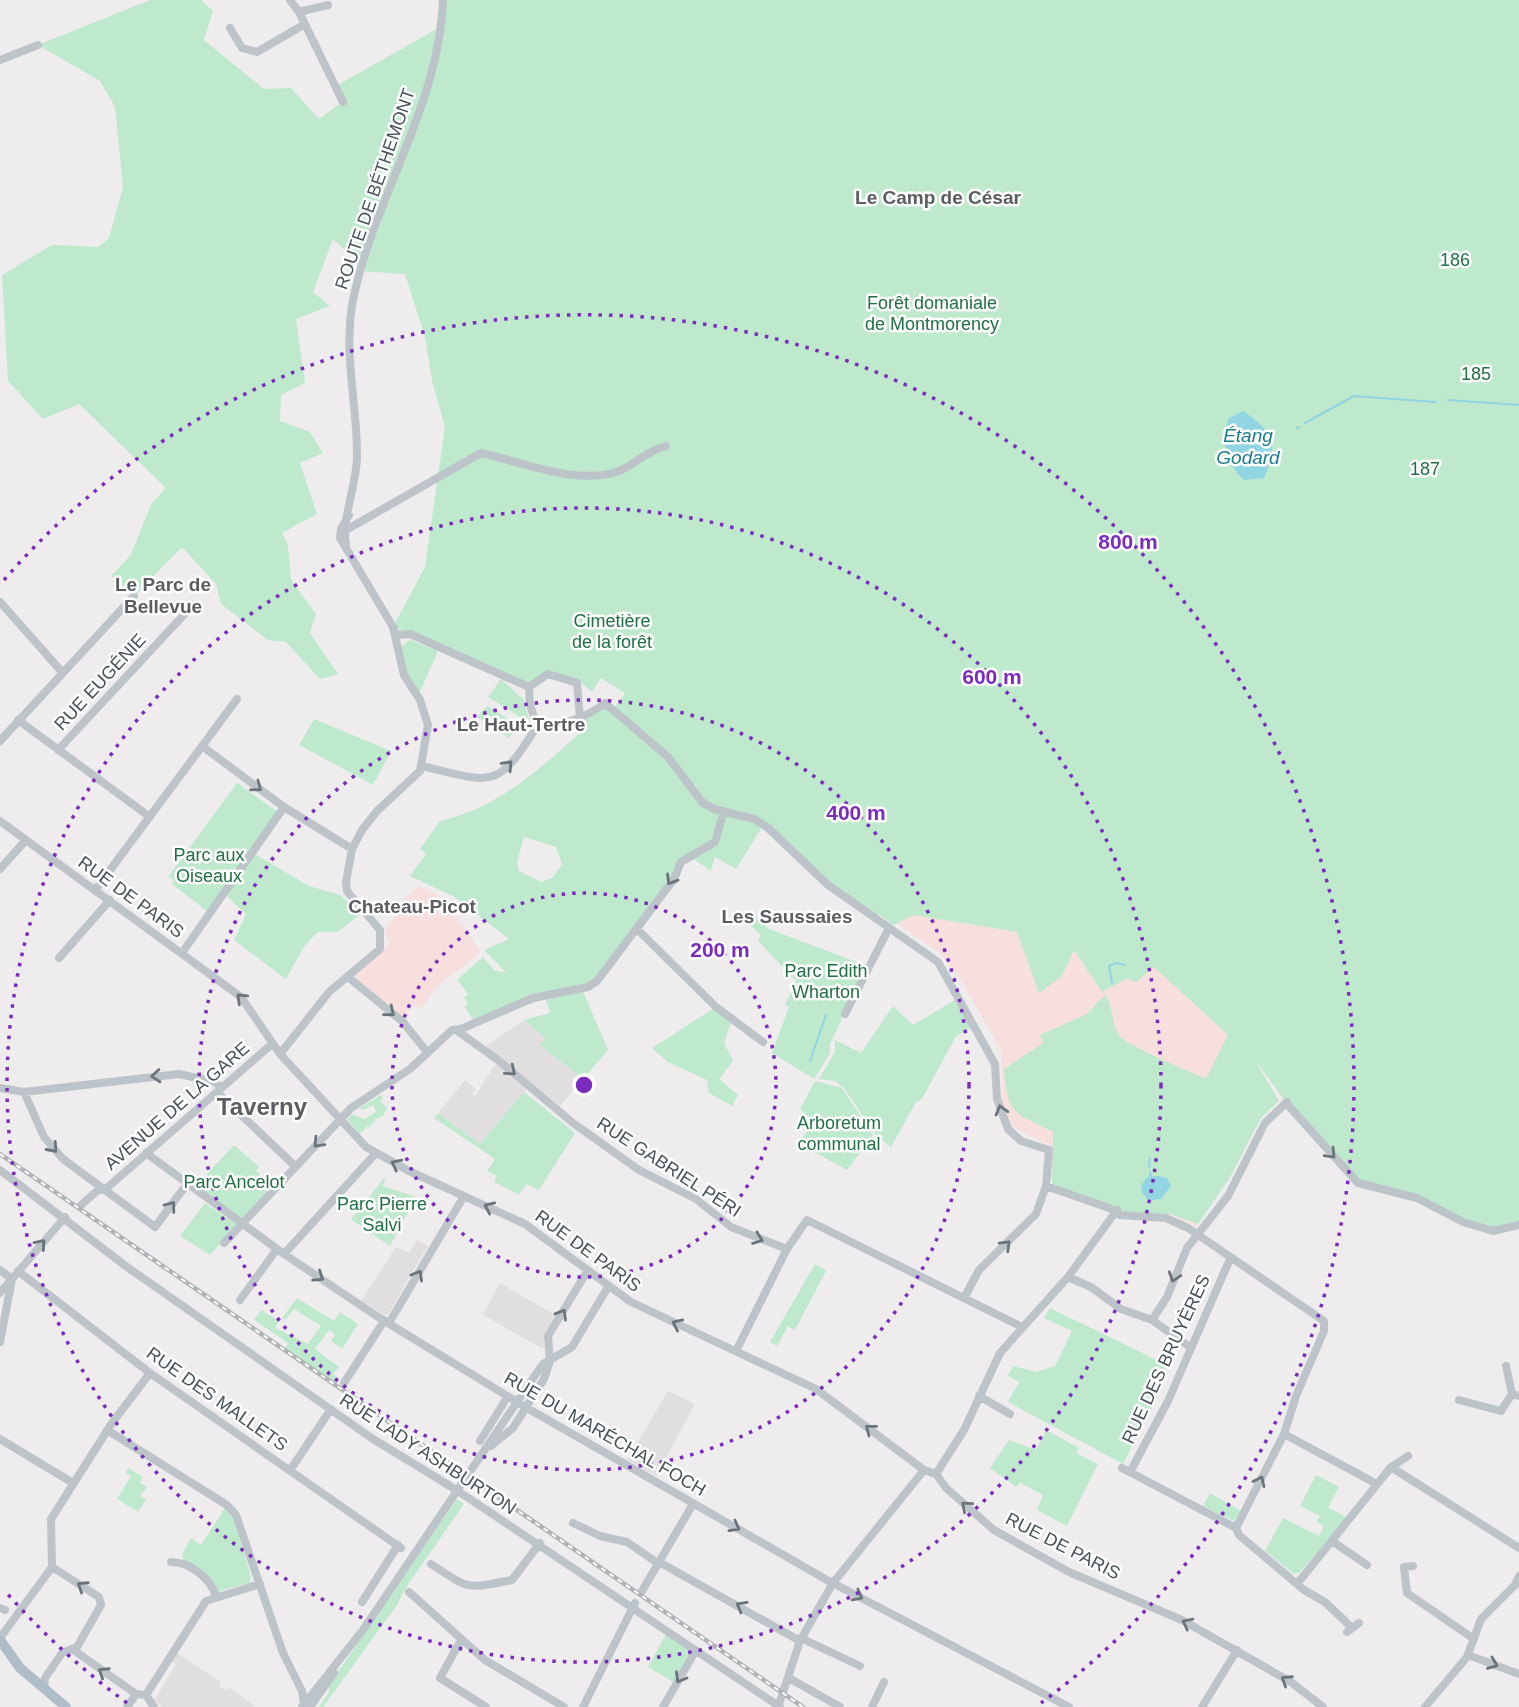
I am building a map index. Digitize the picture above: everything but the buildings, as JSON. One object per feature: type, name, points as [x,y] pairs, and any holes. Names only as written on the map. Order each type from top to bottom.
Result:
[{"type":"main road","points":[[4,1644],[0,1660],[56,1707]]},
{"type":"main road","points":[[4,1644],[13,1661],[66,1707]]},
{"type":"street","points":[[290,0],[299,12],[343,102]]},
{"type":"street","name":"ROUTE DE BÉTHEMONT","points":[[346,527],[357,454],[348,364],[354,299],[367,250],[437,60],[443,0]]},
{"type":"street","points":[[299,12],[328,5]]},
{"type":"street","points":[[230,28],[242,48],[257,52],[305,24]]},
{"type":"street","points":[[0,60],[38,45]]},
{"type":"street","points":[[280,1054],[330,992],[380,949],[382,937],[374,921],[347,891],[352,849],[377,811],[422,766],[428,725],[426,715],[404,675],[394,627],[340,538],[346,527],[481,453],[579,475],[603,475],[621,470],[645,453],[666,446]]},
{"type":"street","points":[[0,741],[134,596]]},
{"type":"street","points":[[0,603],[62,672]]},
{"type":"street","name":"RUE EUGÉNIE","points":[[58,751],[193,605]]},
{"type":"street","points":[[395,635],[410,634],[529,687]]},
{"type":"street","points":[[529,687],[548,674],[578,683],[580,718]]},
{"type":"street","points":[[529,687],[530,705],[537,726]]},
{"type":"street","points":[[96,890],[237,699]]},
{"type":"street","points":[[422,766],[490,779],[502,772],[520,752],[537,726],[580,718],[605,703],[668,757],[704,803],[723,811],[743,814],[767,827],[825,883],[944,968],[996,1064],[997,1098],[1008,1129],[1021,1141],[1049,1150],[1046,1186],[1036,1214],[979,1270],[964,1298]]},
{"type":"street","points":[[18,720],[150,817]]},
{"type":"street","points":[[202,746],[284,807],[352,849]]},
{"type":"street","points":[[182,953],[284,807]]},
{"type":"street","points":[[224,1243],[340,1118],[410,1069],[452,1030],[533,998],[593,984],[674,879],[681,862],[715,842],[723,811]]},
{"type":"street","name":"RUE DE PARIS","points":[[0,821],[241,997],[280,1054],[376,1153],[525,1224],[631,1302],[823,1394],[924,1470],[936,1474],[946,1489],[994,1530],[1031,1552],[1182,1620],[1294,1685],[1322,1707]]},
{"type":"street","points":[[0,869],[26,840]]},
{"type":"street","points":[[59,958],[110,900]]},
{"type":"street","points":[[845,1014],[889,928]]},
{"type":"street","points":[[637,929],[716,1007],[763,1042]]},
{"type":"street","points":[[348,977],[403,1022],[428,1052]]},
{"type":"street","points":[[469,1039],[469,1029],[475,1023]]},
{"type":"street","name":"RUE GABRIEL PÉRI","points":[[456,1030],[572,1123],[639,1170],[696,1199],[731,1227],[787,1250]]},
{"type":"street","name":"AVENUE DE LA GARE","points":[[81,1205],[101,1188],[108,1187],[272,1044]]},
{"type":"street","points":[[0,1088],[24,1092],[179,1074],[215,1082],[219,1090],[296,1167]]},
{"type":"street","points":[[24,1092],[44,1137],[64,1159],[155,1227],[187,1184]]},
{"type":"street","points":[[1152,1320],[1167,1297],[1177,1266],[1228,1196],[1265,1123],[1286,1103],[1358,1183],[1417,1198],[1463,1222],[1493,1231],[1519,1226]]},
{"type":"street","name":"RUE DU MARÉCHAL FOCH","points":[[146,1153],[280,1252],[386,1322],[527,1408],[833,1583],[1069,1707]]},
{"type":"street","points":[[240,1300],[280,1252],[376,1153]]},
{"type":"street","name":"RUE LADY ASHBURTON","points":[[0,1170],[65,1217],[127,1267],[394,1453],[634,1605],[779,1706]]},
{"type":"street","points":[[1046,1186],[1117,1210],[1166,1218],[1198,1234],[1230,1259],[1320,1318],[1325,1325],[1284,1434],[1236,1528],[1239,1535],[1297,1584],[1325,1602],[1352,1627]]},
{"type":"street","points":[[344,1383],[386,1322],[461,1195]]},
{"type":"street","points":[[936,1474],[964,1430],[1000,1353],[1068,1277],[1117,1210]]},
{"type":"street","points":[[0,1293],[65,1217]]},
{"type":"street","points":[[736,1351],[787,1250],[804,1221],[810,1220],[1022,1327]]},
{"type":"street","name":"RUE DES BRUYÈRES","points":[[1230,1259],[1168,1401],[1126,1470],[1236,1528]]},
{"type":"street","points":[[0,1270],[12,1279]]},
{"type":"street","points":[[486,1450],[506,1436],[527,1408],[544,1378],[550,1361],[548,1336],[588,1270]]},
{"type":"street","name":"RUE DES MALLETS","points":[[18,1271],[150,1373],[292,1469],[399,1547],[362,1602]]},
{"type":"street","points":[[1068,1277],[1091,1287],[1122,1310],[1152,1320],[1190,1347]]},
{"type":"street","points":[[0,1342],[12,1279]]},
{"type":"street","points":[[306,1706],[360,1633],[541,1367],[572,1348],[608,1287]]},
{"type":"street","points":[[1459,1400],[1501,1410],[1516,1395],[1506,1366]]},
{"type":"street","points":[[4,1644],[15,1621],[52,1567],[54,1556],[49,1522],[107,1430],[150,1373]]},
{"type":"street","points":[[480,1441],[508,1396]]},
{"type":"street","points":[[979,1396],[1010,1413]]},
{"type":"street","points":[[292,1469],[331,1409]]},
{"type":"street","points":[[107,1430],[232,1510],[243,1532],[283,1653],[306,1706]]},
{"type":"street","points":[[1284,1434],[1377,1484]]},
{"type":"street","points":[[0,1439],[73,1483]]},
{"type":"street","points":[[1297,1584],[1391,1467],[1408,1456]]},
{"type":"street","points":[[1391,1467],[1519,1548]]},
{"type":"street","points":[[779,1706],[800,1640],[833,1583],[924,1470]]},
{"type":"street","points":[[642,1591],[693,1504]]},
{"type":"street","points":[[573,1523],[600,1536],[627,1542],[659,1563],[800,1640],[860,1666]]},
{"type":"street","points":[[1332,1541],[1367,1565]]},
{"type":"street","points":[[431,1564],[465,1586],[512,1580],[540,1544]]},
{"type":"street","points":[[171,1562],[180,1562],[206,1578],[216,1596]]},
{"type":"street","points":[[1413,1566],[1404,1567],[1407,1593],[1474,1639]]},
{"type":"street","points":[[46,1692],[43,1686],[48,1674],[63,1651],[77,1647],[100,1612],[102,1602],[99,1597],[52,1567]]},
{"type":"street","points":[[1425,1707],[1468,1654],[1481,1619],[1515,1585],[1519,1576]]},
{"type":"street","points":[[146,1695],[206,1601],[260,1584]]},
{"type":"street","points":[[409,1592],[460,1640],[515,1679],[564,1707]]},
{"type":"street","points":[[583,1707],[634,1605]]},
{"type":"street","points":[[306,1706],[314,1691],[360,1633]]},
{"type":"street","points":[[460,1640],[440,1678],[477,1704],[486,1707]]},
{"type":"street","points":[[72,1649],[136,1694],[146,1695]]},
{"type":"street","points":[[663,1707],[696,1650]]},
{"type":"street","points":[[1202,1707],[1237,1650]]},
{"type":"street","points":[[1468,1654],[1519,1674]]},
{"type":"street","points":[[293,1673],[314,1691]]},
{"type":"street","points":[[789,1678],[840,1707]]},
{"type":"street","points":[[872,1707],[884,1682]]},
{"type":"street","points":[[127,1707],[136,1694]]},
{"type":"street","points":[[146,1695],[154,1707]]},
{"type":"shaded area","points":[[419,886],[441,897],[481,952],[439,985],[421,1009],[415,1004],[401,1017],[353,978],[390,943],[384,931],[395,916],[391,911]]},
{"type":"shaded area","points":[[926,899],[1130,937],[1246,1052],[1279,1101],[1261,1118],[1229,1179],[1196,1227],[1170,1214],[1125,1212],[1050,1178],[1053,1148],[1011,1126],[1002,1101],[1001,1050],[960,979],[941,954],[881,913]]},
{"type":"shaded area","points":[[524,1020],[545,1038],[540,1045],[583,1079],[560,1106],[486,1046]]},
{"type":"shaded area","points":[[498,1060],[529,1086],[480,1144],[438,1113],[465,1080],[476,1089],[472,1094],[475,1096]]},
{"type":"shaded area","points":[[417,1240],[428,1246],[388,1314],[383,1315],[361,1301],[396,1247],[409,1253]]},
{"type":"shaded area","points":[[500,1283],[557,1316],[545,1338],[543,1349],[483,1315]]},
{"type":"shaded area","points":[[668,1391],[695,1404],[656,1476],[627,1460]]},
{"type":"shaded area","points":[[175,1652],[221,1682],[219,1687],[227,1690],[229,1687],[256,1707],[163,1707],[154,1701],[176,1664],[172,1661]]},
{"type":"green space","name":"Forêt domaniale de Montmorency","points":[[150,0],[201,0],[213,11],[204,40],[264,89],[291,88],[319,119],[342,102],[336,86],[442,26],[442,0],[1519,0],[1519,1224],[1493,1231],[1419,1199],[1364,1186],[1290,1108],[1255,1060],[1279,1101],[1261,1118],[1229,1179],[1198,1224],[1170,1214],[1125,1212],[1052,1186],[1053,1132],[1016,1111],[1011,1105],[1005,1084],[1004,1069],[1043,1043],[1040,1035],[1087,1014],[1105,995],[1116,1030],[1124,1040],[1206,1079],[1228,1035],[1154,967],[1136,982],[1126,979],[1102,992],[1074,950],[1062,976],[1039,993],[1017,932],[914,915],[893,925],[880,915],[869,912],[867,907],[858,909],[762,827],[736,869],[715,857],[711,871],[691,857],[681,862],[674,879],[597,981],[475,1023],[465,1007],[468,1003],[464,998],[468,994],[457,980],[483,957],[495,971],[506,972],[484,950],[509,939],[453,896],[410,876],[426,854],[420,849],[440,821],[481,807],[518,785],[584,729],[580,718],[605,703],[613,710],[625,693],[601,678],[592,692],[580,682],[554,674],[528,684],[393,627],[425,567],[445,427],[432,381],[425,337],[405,274],[361,271],[354,258],[333,239],[313,292],[330,306],[296,319],[305,383],[281,395],[280,421],[310,432],[323,453],[300,463],[317,514],[282,533],[288,545],[291,580],[316,614],[310,633],[338,674],[320,679],[286,642],[268,640],[221,604],[216,584],[182,547],[134,596],[111,576],[130,556],[152,503],[166,488],[79,404],[43,419],[8,381],[2,275],[52,245],[98,247],[109,238],[123,187],[115,107],[100,81],[38,45]],"holes":[[[524,837],[556,847],[562,864],[552,878],[541,882],[519,871],[517,862]]]},
{"type":"green space","points":[[410,640],[438,651],[419,694],[407,673],[401,646]]},
{"type":"green space","points":[[501,679],[523,699],[530,723],[488,697]]},
{"type":"green space","points":[[487,706],[519,725],[509,738],[477,717]]},
{"type":"green space","points":[[314,719],[391,751],[373,785],[299,745]]},
{"type":"green space","name":"Parc aux Oiseaux","points":[[237,783],[278,812],[207,911],[172,884],[174,880],[168,877]]},
{"type":"green space","points":[[251,852],[309,886],[340,895],[361,914],[337,932],[318,932],[305,945],[286,979],[234,940],[246,914],[222,892]]},
{"type":"green space","name":"Parc Edith Wharton","points":[[752,913],[769,929],[867,966],[830,1044],[830,1053],[814,1079],[772,1053],[789,1007],[785,1005],[796,981],[758,941],[761,935],[745,920]]},
{"type":"green space","points":[[582,989],[608,1050],[583,1079],[540,1045],[545,1038],[524,1020],[550,1013],[546,1000]]},
{"type":"green space","points":[[955,1000],[973,1027],[956,1036],[922,1099],[916,1102],[891,1147],[875,1134],[844,1088],[835,1081],[819,1079],[835,1052],[835,1040],[861,1053],[893,1006],[913,1025]]},
{"type":"green space","points":[[716,1007],[732,1020],[724,1043],[733,1061],[719,1079],[738,1095],[732,1106],[709,1093],[707,1080],[668,1062],[652,1048]]},
{"type":"green space","name":"Arboretum communal","points":[[815,1081],[842,1088],[873,1135],[847,1170],[798,1143],[814,1122],[800,1109]]},
{"type":"green space","points":[[524,1092],[575,1133],[539,1190],[527,1184],[519,1195],[494,1182],[497,1176],[487,1171],[495,1159],[434,1118],[438,1113],[480,1144]]},
{"type":"green space","points":[[381,1095],[383,1098],[380,1101],[387,1108],[383,1116],[375,1119],[377,1124],[374,1120],[373,1125],[369,1124],[370,1128],[367,1126],[360,1134],[347,1119],[352,1114],[364,1119],[376,1112],[373,1105],[363,1110],[359,1108]]},
{"type":"green space","name":"Parc Ancelot","points":[[234,1145],[259,1167],[256,1171],[272,1185],[242,1219],[196,1186]]},
{"type":"green space","name":"Parc Pierre Salvi","points":[[386,1176],[383,1186],[416,1197],[390,1246],[351,1219]]},
{"type":"green space","name":"Parc Ancelot","points":[[205,1203],[237,1225],[210,1255],[180,1236]]},
{"type":"green space","points":[[815,1264],[826,1271],[795,1330],[788,1326],[777,1346],[770,1342]]},
{"type":"green space","points":[[297,1298],[334,1321],[340,1312],[358,1324],[342,1349],[331,1341],[335,1334],[329,1330],[315,1349],[339,1367],[333,1374],[339,1378],[336,1383],[285,1349],[288,1343],[254,1320],[261,1310],[279,1321],[275,1328],[308,1344],[321,1326],[294,1309],[285,1320],[282,1318]]},
{"type":"green space","points":[[1050,1308],[1167,1365],[1156,1385],[1162,1388],[1123,1464],[1008,1402],[1019,1382],[1008,1376],[1013,1366],[1036,1372],[1055,1366],[1072,1331],[1044,1318]]},
{"type":"green space","points":[[1046,1430],[1079,1448],[1076,1453],[1098,1464],[1067,1526],[1037,1510],[1043,1495],[1020,1483],[1016,1487],[990,1468],[1009,1440],[1036,1450]]},
{"type":"green space","points":[[128,1468],[143,1477],[140,1483],[147,1487],[140,1496],[146,1500],[138,1512],[117,1499],[131,1476],[126,1473]]},
{"type":"green space","points":[[1316,1475],[1339,1487],[1328,1508],[1347,1517],[1300,1572],[1294,1574],[1265,1551],[1283,1518],[1319,1536],[1324,1526],[1317,1522],[1320,1516],[1300,1506]]},
{"type":"green space","points":[[1210,1493],[1241,1511],[1234,1521],[1203,1506]]},
{"type":"green space","points":[[457,1499],[464,1504],[405,1589],[397,1605],[323,1707],[319,1707],[329,1692],[329,1685]]},
{"type":"green space","points":[[225,1508],[235,1522],[251,1577],[249,1583],[217,1592],[183,1561],[182,1554],[191,1538],[201,1545]]},
{"type":"green space","points":[[666,1634],[691,1650],[673,1682],[648,1667]]},
{"type":"water","name":"Étang Godard","points":[[1243,411],[1261,425],[1270,440],[1271,456],[1264,478],[1244,480],[1226,451],[1225,435],[1229,418]]},
{"type":"water","points":[[1147,1177],[1167,1178],[1171,1186],[1161,1199],[1149,1200],[1142,1193],[1141,1186]]},
{"type":"waterway","points":[[1305,423],[1354,396],[1436,402]]},
{"type":"waterway","points":[[1448,400],[1519,405]]},
{"type":"waterway","points":[[1112,983],[1109,966],[1116,963],[1125,965]]},
{"type":"waterway","points":[[810,1061],[826,1015]]},
{"type":"waterway","points":[[1149,1167],[1150,1158]]},
{"type":"waterway","points":[[1150,1172],[1151,1177]]},
{"type":"railway","points":[[0,1154],[803,1707]]},
{"type":"district","name":"Le Camp de César","points":[[938,197]]},
{"type":"district","name":"Le Parc de Bellevue","points":[[163,595]]},
{"type":"district","name":"Le Haut-Tertre","points":[[521,724]]},
{"type":"district","name":"Chateau-Picot","points":[[412,906]]},
{"type":"district","name":"Les Saussaies","points":[[787,916]]},
{"type":"district","name":"Taverny","points":[[262,1107]]},
{"type":"park label","name":"186","points":[[1455,260]]},
{"type":"park label","name":"185","points":[[1476,374]]},
{"type":"park label","name":"187","points":[[1425,469]]},
{"type":"park label","name":"Cimetière de la forêt","points":[[612,631]]}]
